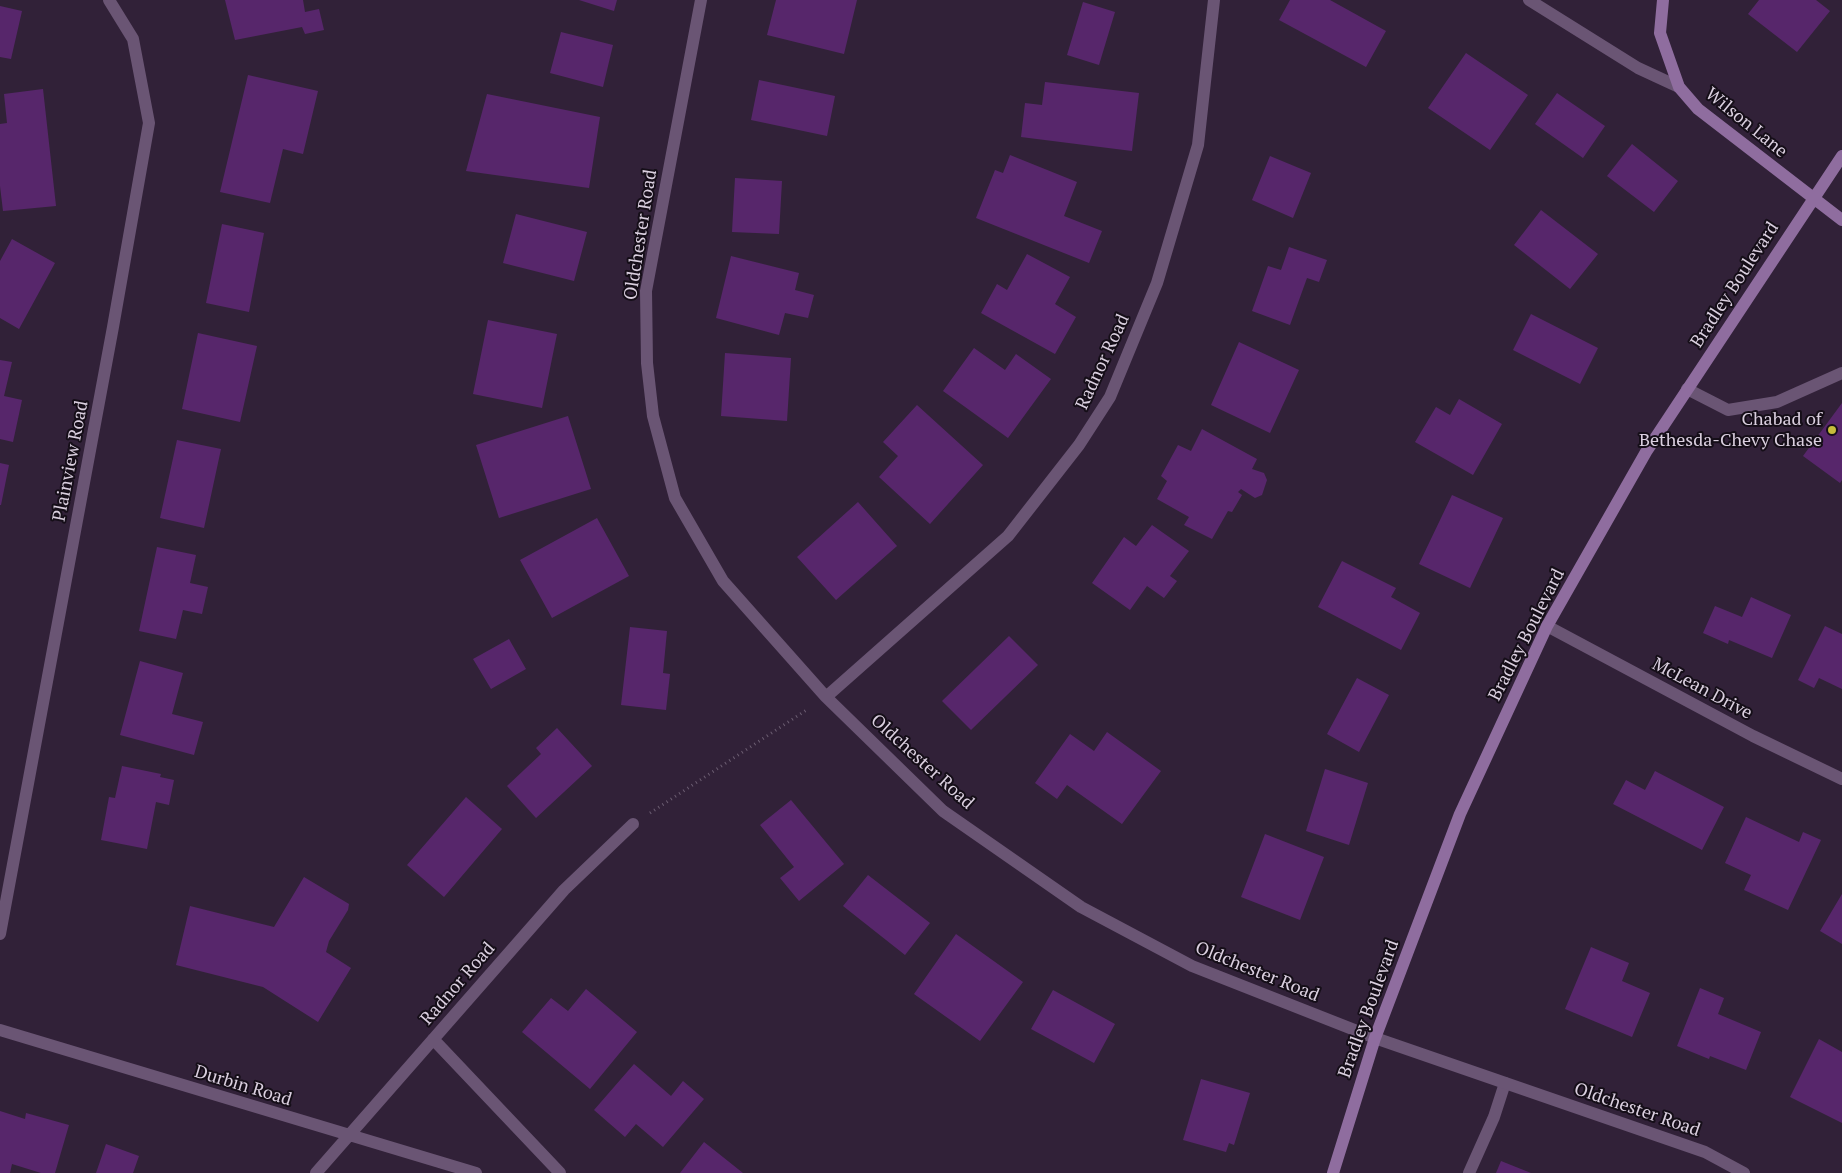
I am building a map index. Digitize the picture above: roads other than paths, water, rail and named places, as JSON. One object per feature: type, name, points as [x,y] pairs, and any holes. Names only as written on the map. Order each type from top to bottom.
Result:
[{"type":"main road","name":"Wilson Lane","points":[[1663,0],[1660,33],[1679,87],[1698,109],[1842,220]]},
{"type":"main road","name":"Bradley Boulevard","points":[[1333,1173],[1375,1038],[1460,814],[1548,626],[1646,452],[1842,156]]},
{"type":"street","name":"Plainview Road","points":[[0,934],[149,123],[134,38],[109,0]]},
{"type":"street","name":"Oldchester Road","points":[[701,0],[646,291],[647,363],[653,416],[675,498],[723,581],[826,697],[943,810],[1081,906],[1192,966],[1375,1038],[1705,1152],[1744,1173]]},
{"type":"street","name":"Radnor Road","points":[[826,697],[1008,536],[1079,445],[1110,397],[1157,283],[1198,145],[1214,0]]},
{"type":"street","points":[[1529,0],[1638,68],[1679,87]]},
{"type":"street","points":[[1687,389],[1728,410],[1777,402],[1842,373]]},
{"type":"street","name":"McLean Drive","points":[[1548,626],[1753,736],[1842,779]]},
{"type":"street","name":"Radnor Road","points":[[316,1173],[564,890],[633,824]]},
{"type":"street","name":"Durbin Road","points":[[0,1030],[476,1173]]},
{"type":"street","points":[[433,1039],[560,1173]]},
{"type":"street","points":[[1470,1173],[1494,1117],[1505,1083]]},
{"type":"place","name":"Chabad of Bethesda-Chevy Chase","points":[[1832,430]]}]
